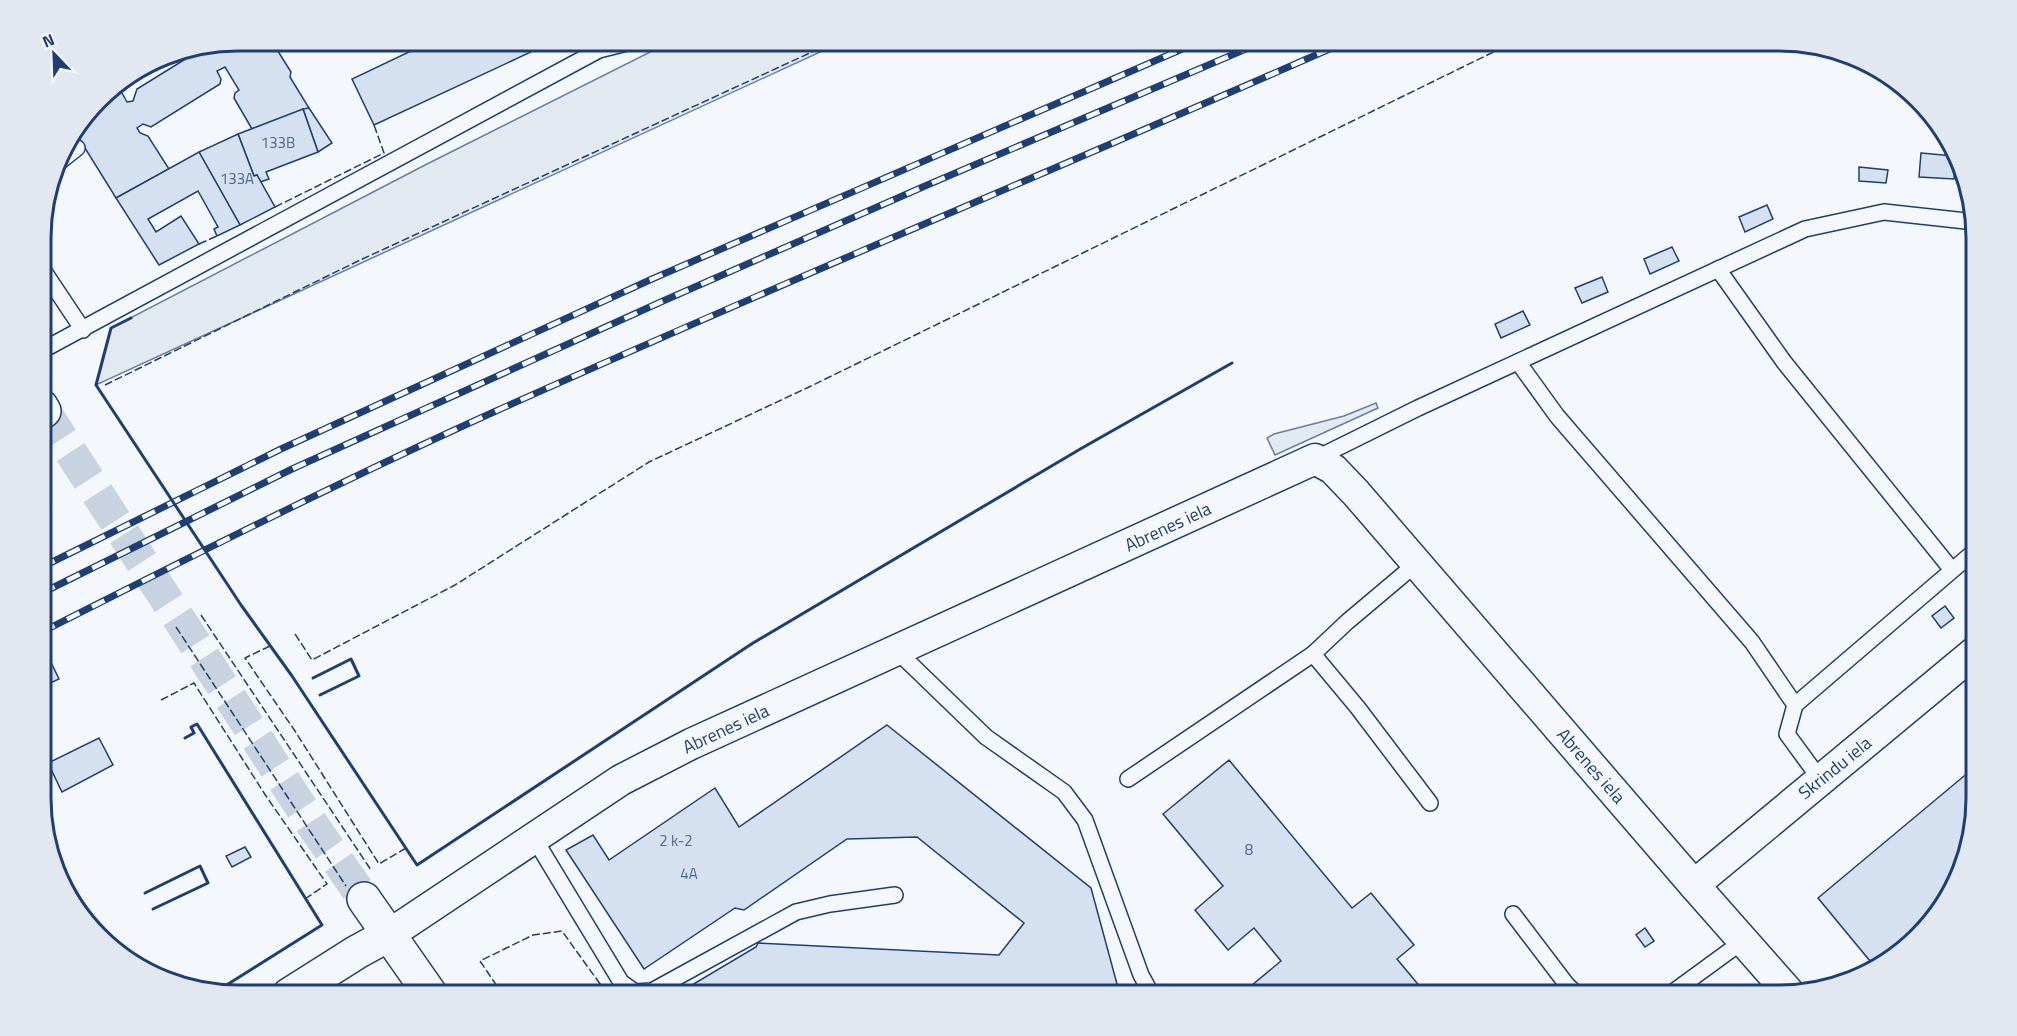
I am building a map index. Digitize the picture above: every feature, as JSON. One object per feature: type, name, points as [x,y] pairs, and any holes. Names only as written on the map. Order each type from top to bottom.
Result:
[{"type":"street","name":"Abrenes iela","points":[[390,934],[621,780],[691,744],[1315,459],[1333,469],[1417,562],[1782,985]]},
{"type":"street","name":"Skrindu iela","points":[[1694,885],[1966,659]]},
{"type":"street","points":[[364,899],[424,985]]},
{"type":"street","points":[[306,985],[390,934]]},
{"type":"lane","points":[[51,346],[586,51]]},
{"type":"lane","points":[[72,152],[77,148]]},
{"type":"lane","points":[[1315,459],[1405,414],[1805,229],[1884,212],[1965,221]]},
{"type":"lane","points":[[1718,269],[1784,362],[1952,570]]},
{"type":"lane","points":[[51,282],[83,330]]},
{"type":"lane","points":[[1518,362],[1557,416],[1752,642],[1795,705]]},
{"type":"lane","points":[[1820,779],[1787,734],[1795,705],[1966,558]]},
{"type":"lane","points":[[1128,779],[1313,654],[1417,562]]},
{"type":"lane","points":[[897,651],[986,737],[1064,792],[1085,820],[1147,985]]},
{"type":"lane","points":[[1313,654],[1358,708],[1430,803]]},
{"type":"lane","points":[[534,838],[621,982],[625,985]]},
{"type":"lane","points":[[663,985],[796,912],[830,904],[895,895]]},
{"type":"lane","points":[[1513,914],[1567,985]]},
{"type":"lane","points":[[1683,985],[1743,941]]},
{"type":"shaded area","points":[[652,51],[822,51],[96,385],[111,328],[427,164]]},
{"type":"shaded area","points":[[1376,403],[1378,408],[1275,455],[1267,438],[1274,434],[1344,416]]},
{"type":"building","points":[[238,51],[278,51],[291,72],[290,77],[309,108],[252,129],[234,98],[235,93],[239,90],[225,67],[217,71],[221,79],[220,84],[151,127],[143,124],[137,128],[140,133],[148,136],[169,169],[116,198],[79,139],[115,97],[121,92],[127,102],[133,101],[137,89],[189,57]]},
{"type":"building","points":[[411,51],[533,51],[374,125],[352,79]]},
{"type":"building","points":[[309,108],[332,143],[318,152],[303,109]]},
{"type":"building","points":[[303,109],[318,152],[266,172],[269,179],[260,182],[257,175],[254,176],[238,134]]},
{"type":"building","points":[[238,134],[254,176],[257,175],[275,207],[240,225],[199,152]]},
{"type":"building","points":[[199,152],[240,225],[217,236],[214,229],[218,227],[198,191],[148,219],[156,232],[181,216],[199,244],[159,265],[116,198]]},
{"type":"building","points":[[1921,153],[1947,155],[1955,174],[1954,179],[1919,177]]},
{"type":"building","points":[[1859,167],[1888,170],[1886,183],[1859,181]]},
{"type":"building","points":[[1767,205],[1773,219],[1745,232],[1739,217]]},
{"type":"building","points":[[1672,247],[1679,261],[1650,274],[1644,259]]},
{"type":"building","points":[[1602,277],[1608,292],[1582,303],[1575,288]]},
{"type":"building","points":[[1523,311],[1530,325],[1501,338],[1495,324]]},
{"type":"building","points":[[1945,606],[1954,618],[1941,628],[1932,616]]},
{"type":"building","points":[[51,662],[59,679],[51,683]]},
{"type":"building","points":[[887,725],[1091,888],[1117,985],[692,985],[756,947],[758,943],[999,955],[1024,923],[917,837],[847,839],[744,910],[735,908],[644,969],[566,850],[593,835],[609,860],[715,788],[739,827]]},
{"type":"building","points":[[99,738],[113,765],[62,792],[51,769],[51,762]]},
{"type":"building","points":[[1229,760],[1352,908],[1371,893],[1414,945],[1397,959],[1419,985],[1252,985],[1281,961],[1254,928],[1228,950],[1195,910],[1223,886],[1163,814]]},
{"type":"building","points":[[1966,774],[1964,823],[1956,858],[1935,902],[1902,939],[1870,961],[1818,898]]},
{"type":"building","points":[[245,847],[251,857],[232,867],[226,856]]},
{"type":"building","points":[[1645,928],[1654,941],[1645,947],[1636,935]]},
{"type":"tunnel","points":[[51,422],[316,830],[364,899]]},
{"type":"railway","points":[[51,563],[281,449],[652,279],[1178,51]]},
{"type":"railway","points":[[51,589],[292,469],[663,301],[1241,51]]},
{"type":"railway","points":[[51,627],[325,491],[496,411],[1325,51]]},
{"type":"fence","points":[[105,385],[356,262],[814,51]]},
{"type":"fence","points":[[295,634],[312,660],[455,585],[649,462],[809,387],[1496,51]]},
{"type":"fence","points":[[275,207],[384,153],[374,125]]},
{"type":"fence","points":[[199,244],[217,236]]},
{"type":"fence","points":[[201,615],[371,870]]},
{"type":"fence","points":[[176,627],[346,886]]},
{"type":"fence","points":[[270,646],[245,658],[295,731],[379,864],[406,848]]},
{"type":"fence","points":[[161,700],[194,683],[266,796],[327,884],[305,899]]},
{"type":"fence","points":[[496,985],[480,961],[533,935],[562,931],[601,985]]},
{"type":"wall","points":[[131,318],[111,328],[96,385],[417,865],[753,643],[1082,448],[1232,363]]},
{"type":"wall","points":[[313,678],[351,659],[359,676],[320,695]]},
{"type":"wall","points":[[185,738],[194,733],[191,727],[197,724],[322,925],[228,984]]},
{"type":"wall","points":[[145,893],[200,866],[208,883],[153,909]]}]
